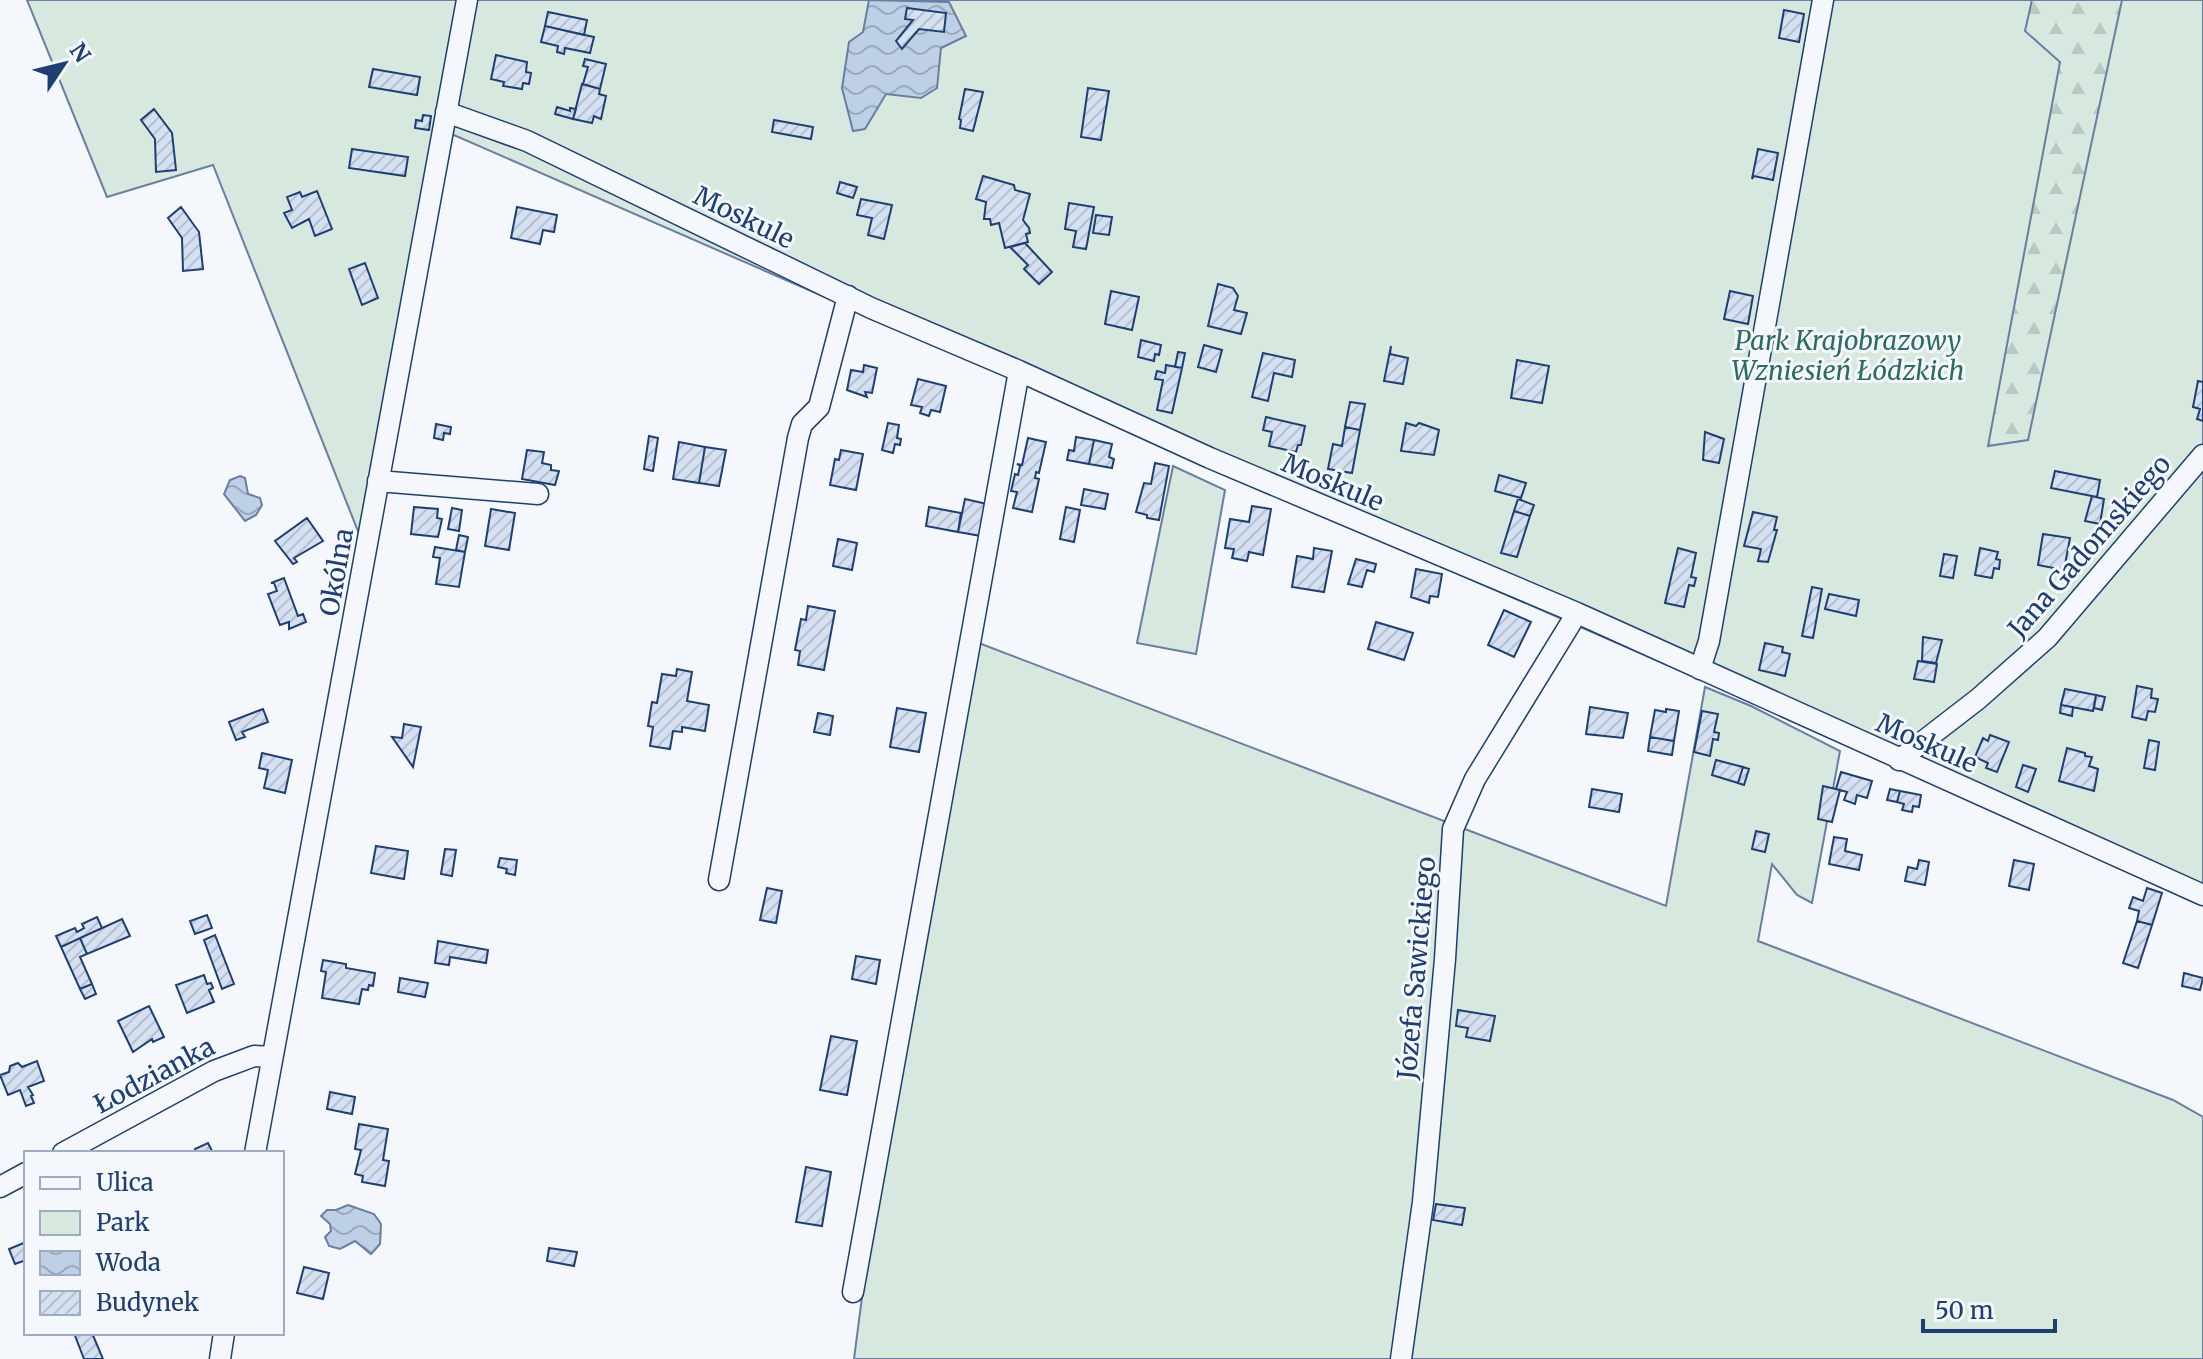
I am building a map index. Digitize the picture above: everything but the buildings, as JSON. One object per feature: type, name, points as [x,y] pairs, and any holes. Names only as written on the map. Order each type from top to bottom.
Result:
[{"type":"street","name":"Okólna","points":[[255,1151],[467,0]]},
{"type":"street","points":[[1700,669],[1709,641],[1823,0]]},
{"type":"street","name":"Moskule","points":[[446,112],[527,141],[848,296],[1210,458],[1577,613],[2203,895]]},
{"type":"street","points":[[719,880],[798,438],[802,424],[819,407],[848,296]]},
{"type":"street","points":[[853,1292],[1019,371]]},
{"type":"street","name":"Jana Gadomskiego","points":[[1899,760],[1978,699],[2047,638],[2203,455]]},
{"type":"street","points":[[378,481],[538,494]]},
{"type":"street","name":"Józefa Sawickiego","points":[[1401,1359],[1423,1202],[1445,959],[1453,829],[1475,779],[1577,613]]},
{"type":"street","name":"Łodzianka","points":[[67,1151],[214,1071],[254,1056],[272,1057]]},
{"type":"street","points":[[0,1187],[24,1174]]},
{"type":"street","points":[[220,1359],[224,1335]]},
{"type":"green space","name":"Park Krajobrazowy Wzniesień Łódzkich","points":[[27,0],[2203,0],[2203,899],[447,132],[369,559],[213,165],[107,197]]},
{"type":"green space","points":[[2032,0],[2122,0],[2028,440],[1988,446],[2060,62],[2025,31]]},
{"type":"green space","points":[[1173,466],[1225,490],[1196,654],[1137,643]]},
{"type":"green space","points":[[963,637],[1666,906],[1705,687],[1751,706],[1840,751],[1812,903],[1797,895],[1772,864],[1758,941],[2173,1100],[2203,1117],[2203,1359],[854,1359],[909,934]]},
{"type":"water","points":[[869,0],[949,2],[966,36],[941,48],[937,88],[921,98],[886,94],[865,129],[853,131],[842,88],[849,42],[863,32]]},
{"type":"water","points":[[240,476],[245,478],[248,494],[260,498],[262,505],[256,515],[245,521],[224,494],[230,480]]},
{"type":"water","points":[[348,1205],[374,1214],[381,1224],[380,1244],[371,1254],[355,1241],[340,1249],[329,1246],[325,1237],[331,1231],[330,1224],[321,1216],[327,1210]]}]
